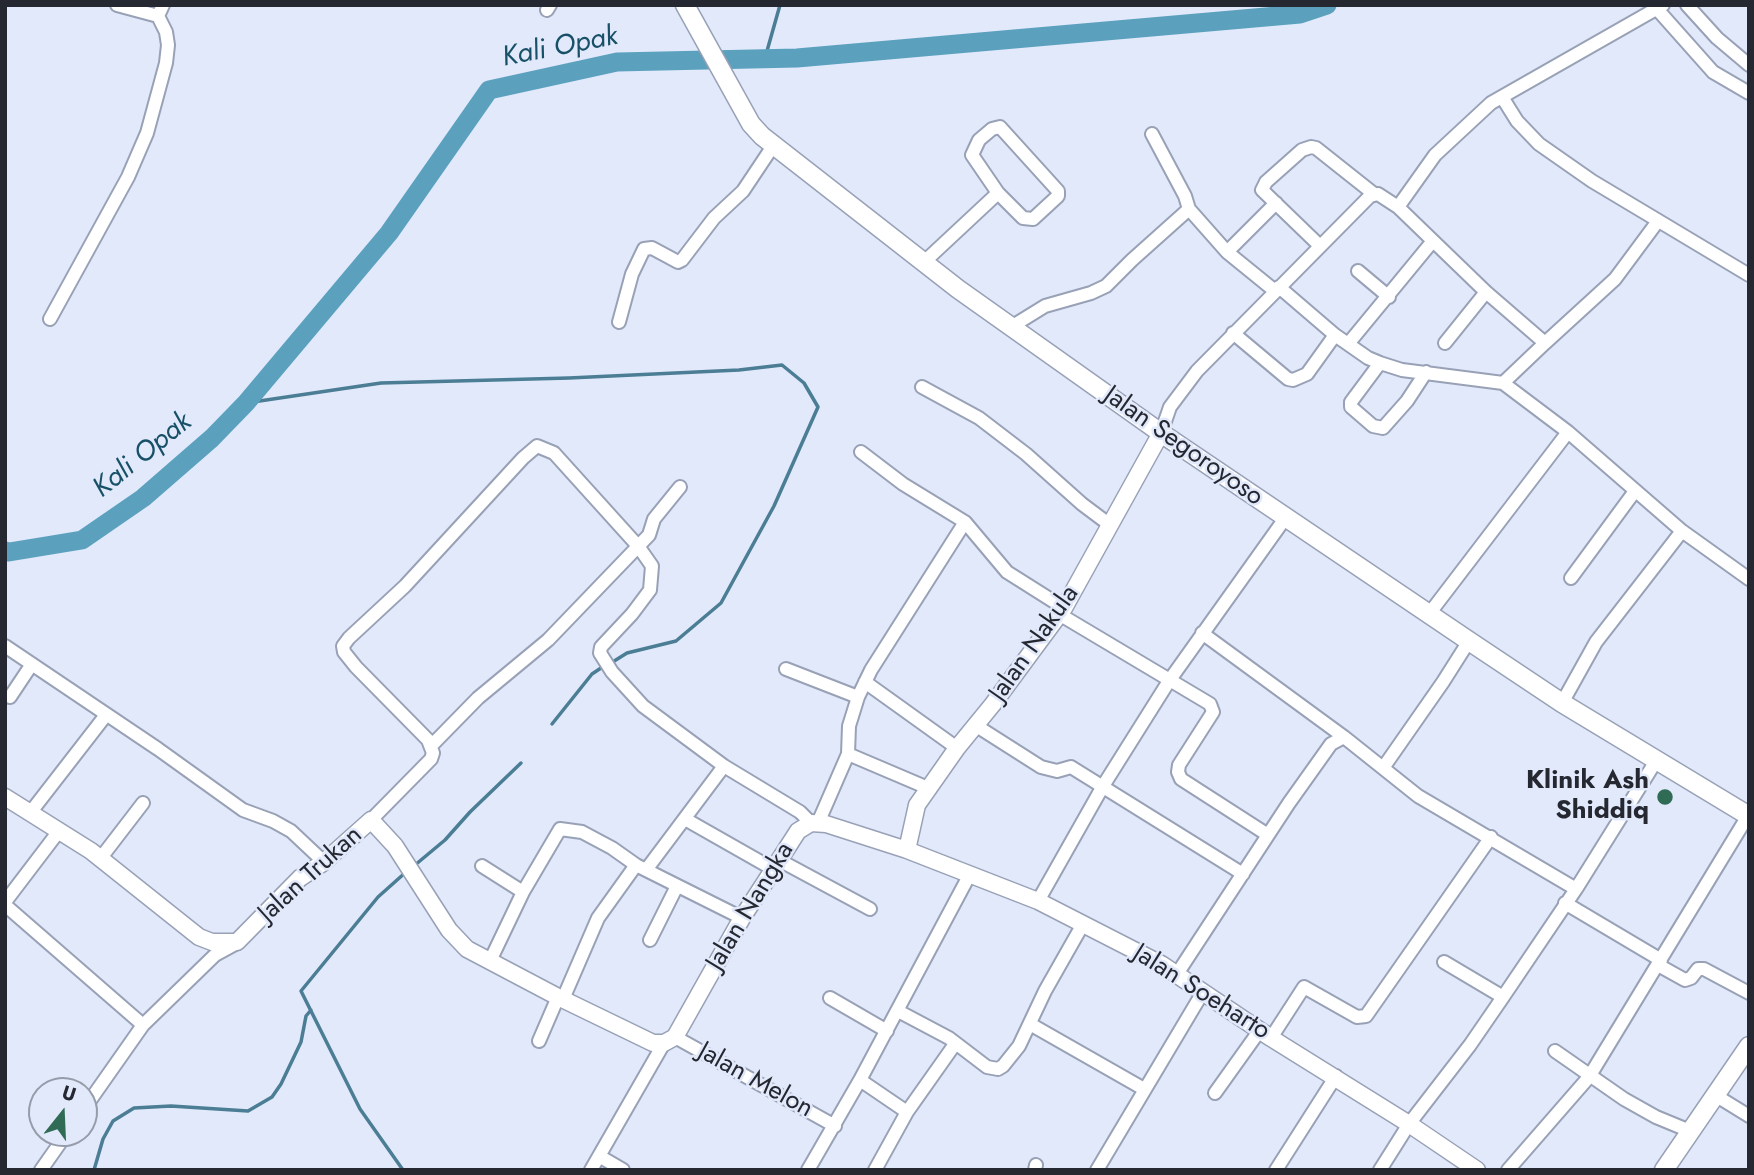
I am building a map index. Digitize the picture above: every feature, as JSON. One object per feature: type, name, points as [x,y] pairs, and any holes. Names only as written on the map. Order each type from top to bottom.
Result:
[{"type":"main road","name":"Jalan Segoroyoso","points":[[685,5],[751,124],[774,146],[923,262],[1161,433],[1562,704],[1748,815]]},
{"type":"main road","points":[[1664,1170],[1749,1046]]},
{"type":"street","points":[[50,318],[128,177],[147,132],[162,81],[167,54],[166,32],[160,11],[117,5]]},
{"type":"street","points":[[1687,5],[1717,38],[1749,65]]},
{"type":"street","points":[[1398,207],[1435,155],[1480,111],[1660,7],[1713,72],[1749,93]]},
{"type":"street","points":[[1502,97],[1517,121],[1539,144],[1592,181],[1749,275]]},
{"type":"street","points":[[1000,127],[1058,191],[1058,196],[1033,219],[1023,218],[998,193],[972,155],[979,140],[992,129],[1000,127]]},
{"type":"street","points":[[1152,134],[1185,196],[1189,209],[1227,252],[1335,335],[1380,363],[1402,370],[1503,383],[1568,432],[1682,531],[1749,579]]},
{"type":"street","points":[[619,322],[632,274],[644,249],[652,248],[678,262],[682,260],[714,218],[743,191],[774,146]]},
{"type":"street","points":[[1320,246],[1262,190],[1263,186],[1302,150],[1311,147],[1317,148],[1374,194],[1398,207],[1486,292],[1545,344]]},
{"type":"street","points":[[923,262],[998,193]]},
{"type":"street","points":[[1161,433],[1170,407],[1197,371],[1374,194]]},
{"type":"street","points":[[1227,252],[1276,203]]},
{"type":"street","points":[[1011,327],[1045,306],[1106,286],[1189,209]]},
{"type":"street","points":[[1503,383],[1615,279],[1658,221]]},
{"type":"street","points":[[1348,344],[1433,242]]},
{"type":"street","points":[[1358,271],[1389,297]]},
{"type":"street","points":[[1446,343],[1486,292]]},
{"type":"street","points":[[1234,333],[1288,379],[1293,380],[1307,374],[1335,335]]},
{"type":"street","points":[[1380,363],[1351,407],[1373,426],[1383,428],[1407,401],[1426,372]]},
{"type":"street","points":[[922,387],[979,418],[1027,454],[1082,504],[1110,525]]},
{"type":"street","points":[[1429,614],[1568,432]]},
{"type":"street","name":"Jalan Nakula","points":[[907,850],[917,805],[1061,611],[1161,433]]},
{"type":"street","points":[[371,820],[431,759],[432,745],[356,667],[344,652],[343,646],[405,586],[537,446],[554,453],[638,546],[652,566],[650,590],[632,614],[603,642],[600,653],[612,672],[643,706],[724,766],[815,823],[848,754],[849,726],[865,682],[965,522]]},
{"type":"street","points":[[861,452],[903,484],[965,522],[1007,572],[1061,611],[1213,708],[1199,736],[1179,765],[1181,779],[1268,835]]},
{"type":"street","points":[[432,745],[478,698],[548,640],[651,533],[654,519],[680,487]]},
{"type":"street","points":[[1571,578],[1635,491]]},
{"type":"street","points":[[1038,901],[1103,786],[1169,681],[1286,517]]},
{"type":"street","points":[[1562,704],[1595,642],[1682,531]]},
{"type":"street","points":[[1202,633],[1344,737],[1418,796],[1576,889]]},
{"type":"street","points":[[1382,768],[1469,641]]},
{"type":"street","points":[[5,646],[243,810],[291,831],[324,862]]},
{"type":"street","points":[[9,697],[32,664]]},
{"type":"street","points":[[786,669],[858,697]]},
{"type":"street","points":[[865,682],[957,748]]},
{"type":"street","points":[[30,813],[106,715]]},
{"type":"street","points":[[975,725],[1041,767],[1057,771],[1071,767],[1243,874]]},
{"type":"street","points":[[1177,974],[1331,744],[1344,737]]},
{"type":"street","points":[[848,754],[928,788]]},
{"type":"street","points":[[1380,1170],[1409,1124],[1503,998],[1576,889],[1656,761]]},
{"type":"street","points":[[539,1041],[598,918],[685,819],[724,766]]},
{"type":"street","name":"Jalan Trukan","points":[[5,797],[100,859],[199,937],[212,942],[237,942],[300,878],[324,862],[371,820],[395,845],[449,930],[467,949],[653,1043],[670,1040]]},
{"type":"street","points":[[100,859],[143,803]]},
{"type":"street","points":[[1508,1170],[1589,1077],[1748,815]]},
{"type":"street","points":[[685,819],[870,909]]},
{"type":"street","name":"Jalan Nangka","points":[[670,1040],[742,918],[798,831],[815,823],[907,850]]},
{"type":"street","points":[[490,961],[523,892],[560,829],[582,832],[641,867],[742,918]]},
{"type":"street","points":[[60,831],[5,903],[143,1025]]},
{"type":"street","points":[[1214,1093],[1304,987],[1357,1017],[1366,1016],[1491,837]]},
{"type":"street","name":"Jalan Soeharto","points":[[907,850],[1038,901],[1161,964],[1477,1170]]},
{"type":"street","points":[[482,866],[523,892]]},
{"type":"street","points":[[808,1170],[898,1011],[970,874]]},
{"type":"street","points":[[650,940],[677,886]]},
{"type":"street","points":[[1565,903],[1685,980],[1691,978],[1698,969],[1704,969],[1749,993]]},
{"type":"street","points":[[898,1011],[949,1038],[987,1067],[998,1069],[1016,1050],[1083,924]]},
{"type":"street","points":[[98,1089],[143,1025],[215,955],[237,942]]},
{"type":"street","points":[[1444,962],[1503,998]]},
{"type":"street","points":[[1097,1170],[1203,992]]},
{"type":"street","points":[[830,998],[887,1031]]},
{"type":"street","points":[[1030,1024],[1144,1089]]},
{"type":"street","points":[[591,1170],[670,1040]]},
{"type":"street","name":"Jalan Melon","points":[[670,1040],[835,1126]]},
{"type":"street","points":[[875,1170],[907,1112],[955,1044]]},
{"type":"street","points":[[1555,1051],[1589,1077],[1656,1117],[1690,1131]]},
{"type":"street","points":[[1276,1170],[1336,1076]]},
{"type":"street","points":[[860,1080],[907,1112]]},
{"type":"street","points":[[1715,1095],[1749,1116]]},
{"type":"street","points":[[41,1170],[57,1147]]},
{"type":"street","points":[[599,1156],[623,1170]]},
{"type":"waterway","points":[[765,58],[780,5]]},
{"type":"waterway","name":"Kali Opak","points":[[5,551],[82,540],[143,498],[212,438],[246,403],[389,233],[489,90],[617,62],[797,58],[1300,14],[1327,5]]},
{"type":"waterway","points":[[246,403],[381,383],[569,378],[739,370],[782,365],[804,383],[818,407],[774,506],[721,603],[676,641],[627,653],[611,663]]},
{"type":"waterway","points":[[552,724],[592,674],[604,666]]},
{"type":"waterway","points":[[415,865],[445,840],[521,763]]},
{"type":"waterway","points":[[403,1170],[360,1109],[301,991],[378,897],[406,872]]},
{"type":"waterway","points":[[94,1170],[103,1139],[113,1121],[134,1108],[171,1106],[248,1111],[272,1097],[301,1042],[306,1016],[311,1010]]},
{"type":"place","name":"Klinik Ash Shiddiq","points":[[1665,797]]}]
